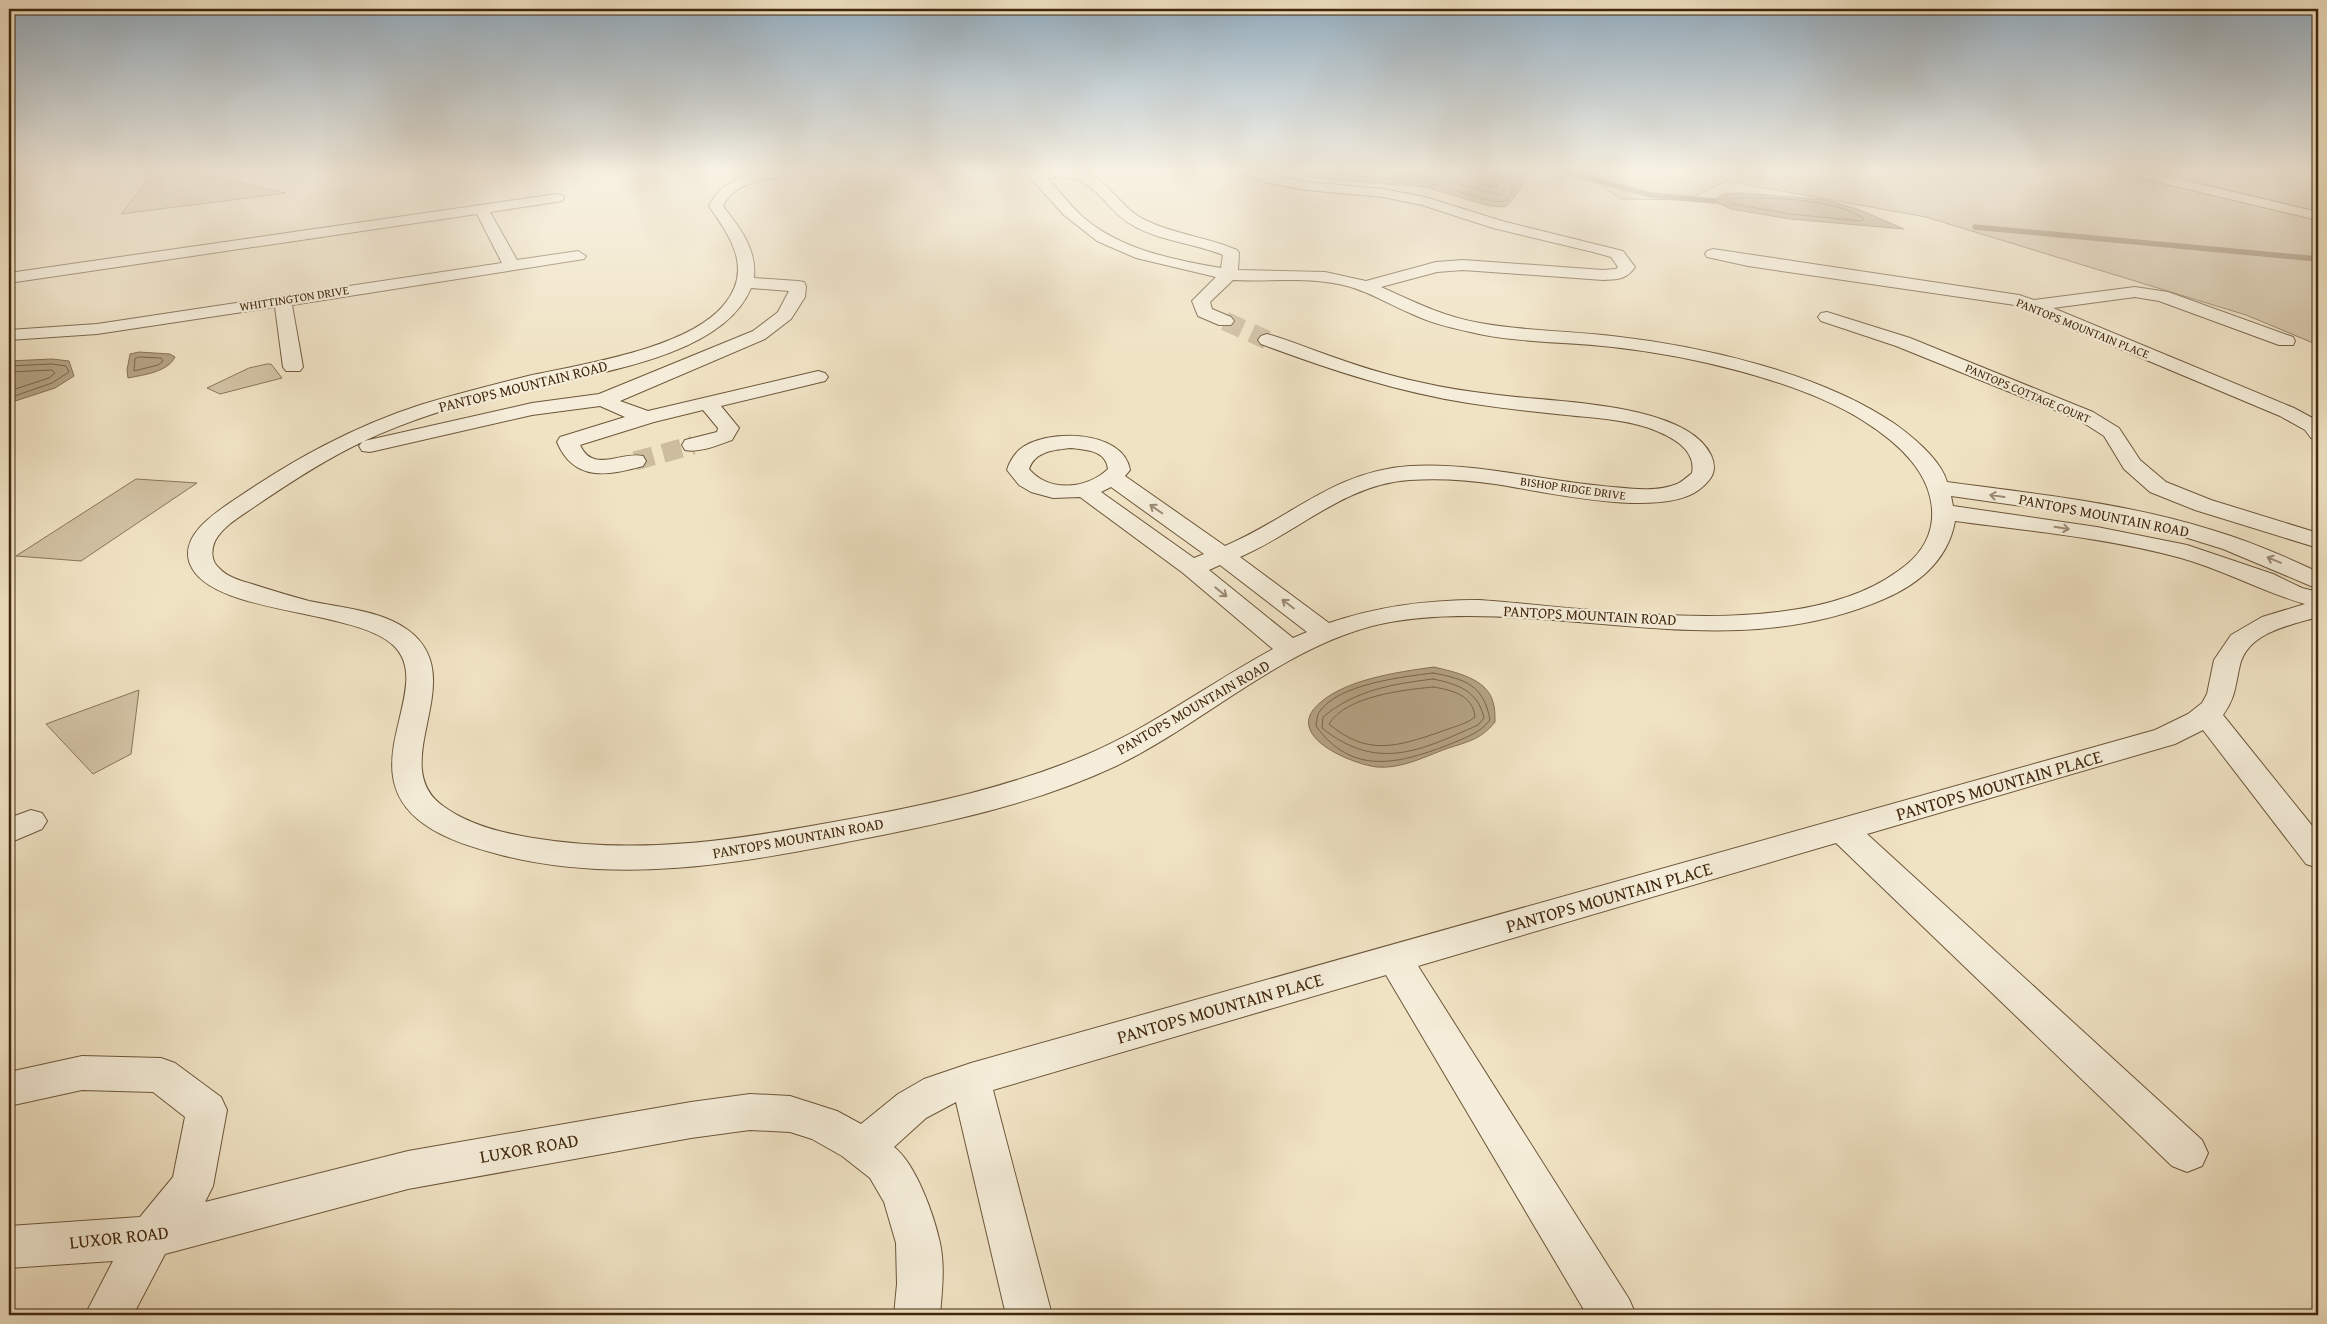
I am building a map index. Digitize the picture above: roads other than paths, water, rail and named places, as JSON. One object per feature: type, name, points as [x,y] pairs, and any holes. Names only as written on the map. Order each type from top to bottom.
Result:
[{"type":"street","points":[[9,278],[323,233]]},
{"type":"street","points":[[494,233],[512,266]]},
{"type":"street","points":[[327,451],[345,452],[532,410],[603,400],[698,363],[759,334],[785,315],[796,297],[798,286],[746,283],[746,256],[743,244],[735,233]]},
{"type":"street","points":[[1094,233],[1103,240],[1166,262],[1229,274],[1319,276],[1366,286],[1427,314],[1450,322],[1520,334],[1636,345],[1748,369],[1801,385],[1857,408],[1898,433],[1919,453],[1942,500]]},
{"type":"street","points":[[1165,233],[1220,248],[1231,253],[1229,274],[1201,301],[1204,312],[1224,322]]},
{"type":"street","points":[[1366,286],[1436,267],[1463,265],[1603,275],[1621,274],[1628,267],[1617,254],[1532,233]]},
{"type":"street","name":"PANTOPS MOUNTAIN PLACE","points":[[1713,254],[1748,261],[2020,300],[2287,412],[2312,426],[2318,434]]},
{"type":"street","name":"WHITTINGTON DRIVE","points":[[9,335],[97,328],[578,256]]},
{"type":"street","name":"PANTOPS MOUNTAIN ROAD","points":[[746,283],[721,320],[664,348],[602,367],[490,392],[417,413],[354,437],[327,451],[231,512],[213,526],[203,540],[199,555],[204,569],[218,580],[297,606],[365,620],[392,632],[412,647],[420,662],[422,684],[410,735],[408,757],[410,787],[420,804],[444,822],[480,837],[523,848],[572,854],[652,857],[737,852],[925,816],[1009,795],[1072,774],[1138,743],[1235,681],[1291,650],[1327,634],[1374,617],[1432,609],[1475,608],[1711,622],[1758,621],[1810,614],[1870,598],[1904,580],[1926,561],[1941,538],[1945,519],[1942,500]]},
{"type":"street","points":[[2033,305],[2135,292],[2162,296],[2220,315],[2286,341]]},
{"type":"street","points":[[283,301],[293,367]]},
{"type":"street","name":"PANTOPS COTTAGE COURT","points":[[1827,317],[1869,326],[1903,342],[2086,416],[2112,432],[2132,464],[2158,488],[2203,505],[2318,541]]},
{"type":"street","name":"BISHOP RIDGE DRIVE","points":[[1192,568],[1274,532],[1350,486],[1372,479],[1425,473],[1478,475],[1610,495],[1655,496],[1676,493],[1692,486],[1701,478],[1704,469],[1701,457],[1692,445],[1664,426],[1642,419],[1618,414],[1462,396],[1414,387],[1325,362],[1267,340]]},
{"type":"street","points":[[635,461],[602,468],[583,464],[571,453],[568,442],[648,417],[818,377]]},
{"type":"street","points":[[603,400],[624,411],[648,417]]},
{"type":"street","points":[[693,445],[725,436],[729,428],[708,403]]},
{"type":"street","points":[[1071,442],[1088,444],[1113,454],[1119,461],[1119,470],[1113,478],[1084,490],[1065,491],[1033,485],[1022,478],[1018,470],[1019,462],[1027,454],[1039,448],[1071,442]]},
{"type":"street","points":[[1113,478],[1222,555],[1327,634]]},
{"type":"street","points":[[1084,490],[1192,568],[1291,650]]},
{"type":"street","name":"PANTOPS MOUNTAIN ROAD","points":[[1942,500],[2072,506],[2160,524],[2203,535],[2274,560],[2318,581]]},
{"type":"street","name":"PANTOPS MOUNTAIN ROAD","points":[[1942,500],[2187,552],[2264,579],[2293,593],[2318,600]]},
{"type":"street","name":"PANTOPS MOUNTAIN PLACE","points":[[863,1148],[912,1106],[938,1091],[971,1080],[2165,737],[2188,727],[2206,714],[2220,696],[2225,670],[2232,650],[2249,634],[2318,609]]},
{"type":"street","points":[[2206,714],[2318,856]]},
{"type":"street","points":[[1842,830],[2187,1153]]},
{"type":"street","points":[[1394,958],[1613,1315]]},
{"type":"street","points":[[9,1089],[82,1073],[161,1075],[207,1110],[192,1186],[151,1237],[108,1315]]},
{"type":"street","points":[[971,1080],[1029,1315]]},
{"type":"street","name":"LUXOR ROAD","points":[[9,1247],[151,1237],[408,1170],[541,1145],[750,1112],[790,1114],[815,1122],[863,1148],[886,1165],[906,1203],[918,1243],[920,1284],[917,1315]]},
{"type":"water","points":[[139,352],[170,354],[175,357],[172,362],[161,369],[128,378],[127,370],[130,354]]},
{"type":"water","points":[[52,359],[69,361],[74,376],[55,388],[9,403],[9,361]]},
{"type":"water","points":[[1434,667],[1469,677],[1484,687],[1490,694],[1494,707],[1495,722],[1484,733],[1472,740],[1402,765],[1377,767],[1355,761],[1329,749],[1318,741],[1311,731],[1309,721],[1313,710],[1337,691],[1369,679]]},
{"type":"waterway","points":[[2037,233],[2318,259]]},
{"type":"tunnel","points":[[1225,321],[1267,340]]},
{"type":"tunnel","points":[[635,461],[693,445]]}]
